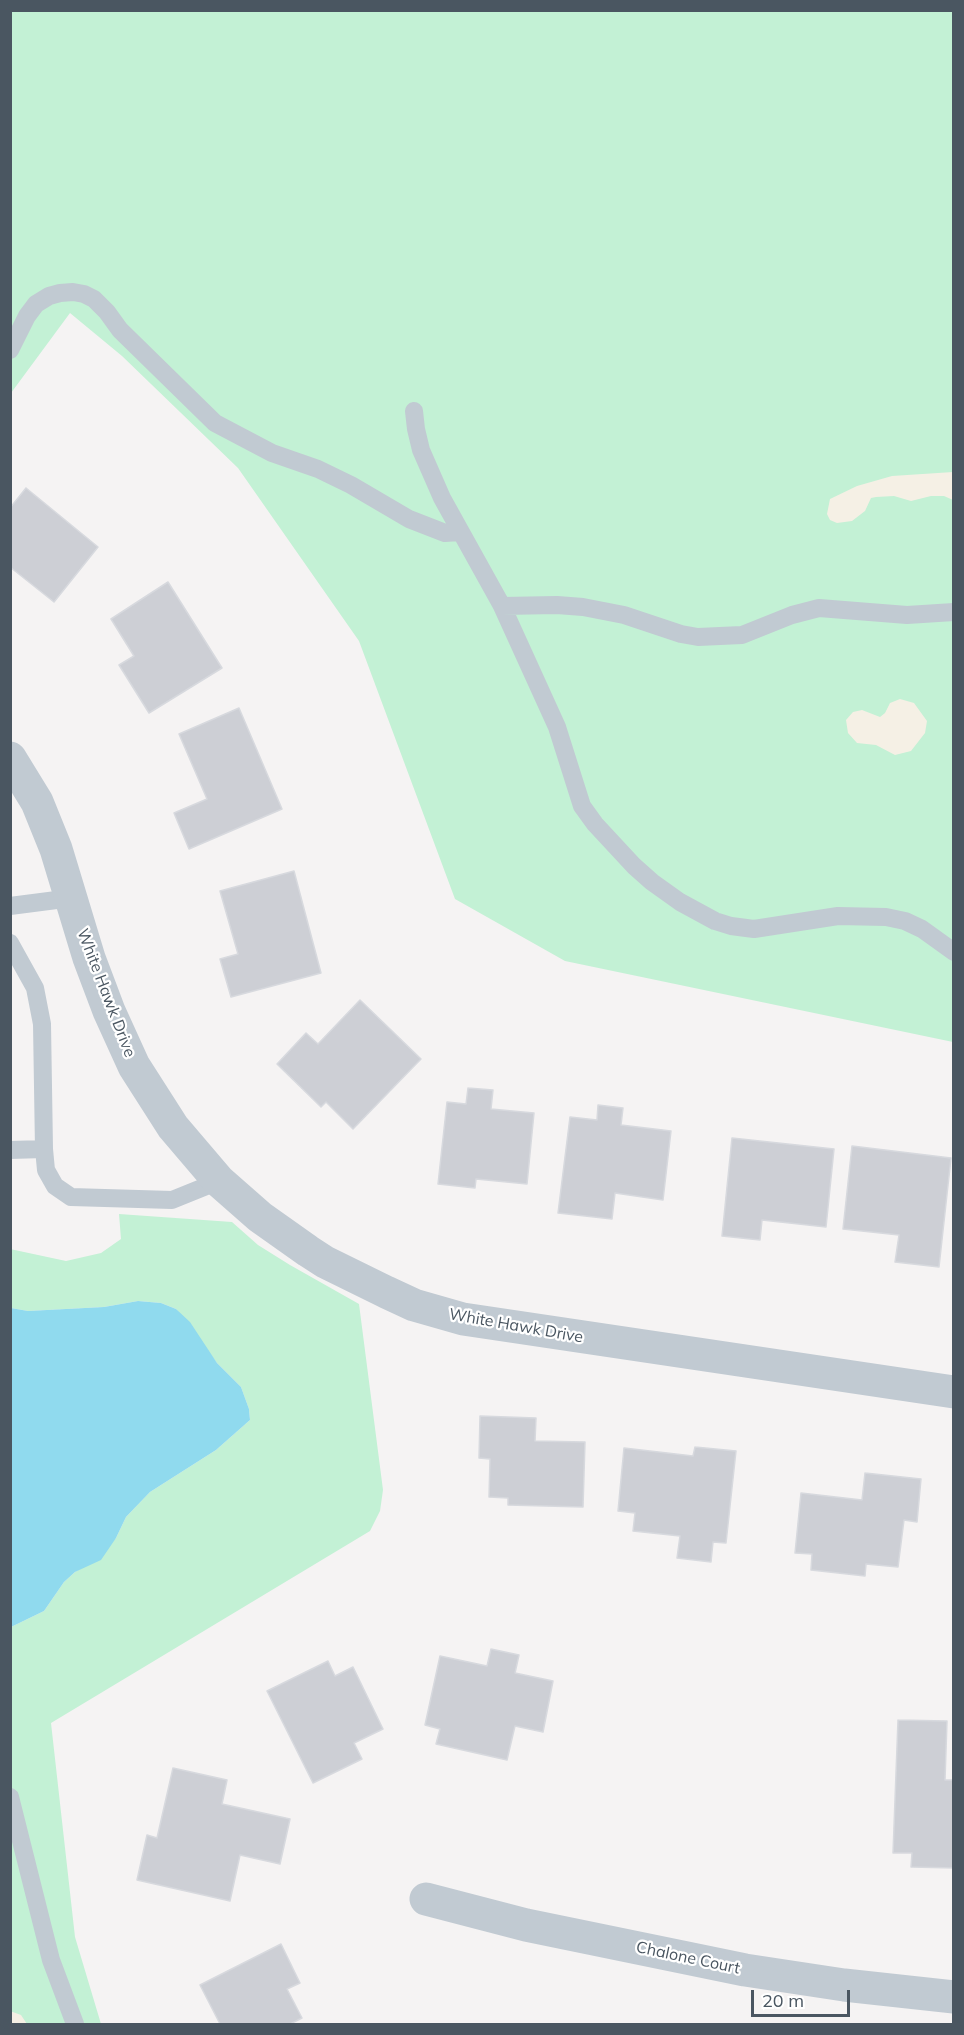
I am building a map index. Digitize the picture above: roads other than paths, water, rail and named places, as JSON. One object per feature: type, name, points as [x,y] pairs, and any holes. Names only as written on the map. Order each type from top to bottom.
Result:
[{"type":"street","name":"White Hawk Drive","points":[[10,758],[36,802],[56,849],[93,968],[109,1011],[134,1066],[173,1127],[219,1181],[260,1216],[325,1262],[414,1305],[463,1319],[954,1392]]},
{"type":"street","name":"Chalone Court","points":[[426,1899],[526,1925],[745,1970],[844,1985],[954,1997]]},
{"type":"lane","points":[[10,350],[27,316],[36,304],[49,296],[60,293],[84,294],[94,298],[120,330],[215,423],[272,453],[318,469],[351,485],[409,519],[446,534],[460,532]]},
{"type":"lane","points":[[414,411],[421,450],[442,498],[502,606],[557,727],[582,806],[595,824],[652,882],[680,902],[715,921],[731,926],[754,928],[838,916],[886,917],[905,921],[922,929],[954,952]]},
{"type":"lane","points":[[502,606],[557,604],[583,607],[624,615],[681,634],[698,637],[742,635],[792,615],[819,608],[907,615],[954,612]]},
{"type":"lane","points":[[10,906],[72,898]]},
{"type":"lane","points":[[10,943],[35,988],[42,1024],[44,1149],[46,1170],[55,1186],[71,1197],[172,1200],[219,1181]]},
{"type":"lane","points":[[10,1150],[44,1149]]},
{"type":"lane","points":[[10,1797],[51,1960],[75,2025]]},
{"type":"water","points":[[138,1301],[161,1303],[176,1309],[190,1322],[217,1363],[241,1387],[249,1409],[250,1420],[216,1450],[150,1492],[126,1517],[116,1538],[101,1560],[75,1572],[64,1582],[44,1611],[11,1627],[11,1308],[28,1311],[104,1307]]}]
